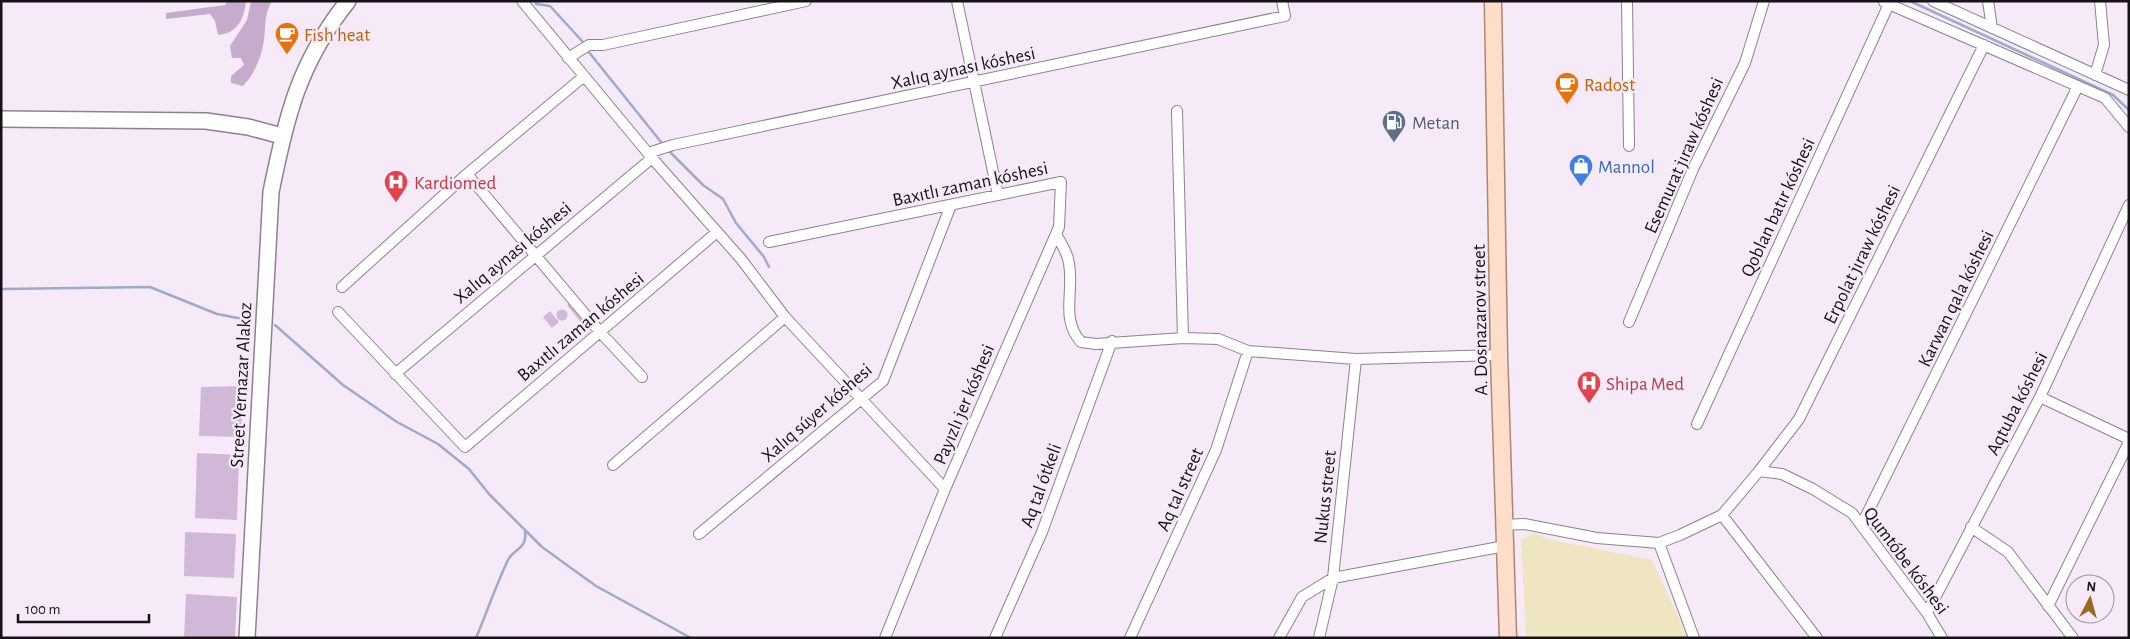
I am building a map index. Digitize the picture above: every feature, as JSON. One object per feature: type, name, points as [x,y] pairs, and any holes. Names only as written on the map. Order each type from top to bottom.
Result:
[{"type":"main road","name":"Street Yernazar Alakoz","points":[[247,638],[271,192],[282,136],[296,88],[312,54],[348,1]]},
{"type":"main road","name":"A. Dosnazarov street","points":[[1493,1],[1499,355],[1508,638]]},
{"type":"main road","points":[[1,119],[83,121],[206,120],[248,127],[282,136]]},
{"type":"street","points":[[522,1],[583,77],[741,258],[785,317],[946,489]]},
{"type":"street","points":[[568,58],[588,45],[603,45],[806,1]]},
{"type":"street","points":[[957,1],[998,195]]},
{"type":"street","name":"Xalıq aynası kóshesi","points":[[395,374],[650,155],[673,145],[1285,16],[1282,1]]},
{"type":"street","points":[[1627,1],[1629,146]]},
{"type":"street","name":"Esemurat jıraw kóshesi","points":[[1629,322],[1694,169],[1745,63],[1764,1]]},
{"type":"street","points":[[1933,1],[2129,90]]},
{"type":"street","points":[[1988,1],[1992,28]]},
{"type":"street","points":[[2095,75],[2104,45],[2100,1]]},
{"type":"street","points":[[1886,3],[2105,98],[2129,127]]},
{"type":"street","name":"Qoblan batır kóshesi","points":[[1697,424],[1886,3]]},
{"type":"street","name":"Erpolat jıraw kóshesi","points":[[1722,514],[1759,471],[1799,419],[1984,45]]},
{"type":"street","points":[[342,287],[467,174],[583,77]]},
{"type":"street","name":"Karwan qala kóshesi","points":[[1862,524],[2078,86]]},
{"type":"street","points":[[1177,111],[1184,338]]},
{"type":"street","points":[[467,174],[600,332],[642,377]]},
{"type":"street","name":"Baxıtlı zaman kóshesi","points":[[768,242],[1061,182]]},
{"type":"street","name":"Payızlı jer kóshesi","points":[[885,638],[946,489],[1059,227],[1061,182]]},
{"type":"street","name":"Aqtuba kóshesi","points":[[1927,613],[2040,396],[2129,205]]},
{"type":"street","name":"Xalıq súyer kóshesi","points":[[699,534],[883,381],[951,206]]},
{"type":"street","name":"Baxıtlı zaman kóshesi","points":[[395,374],[465,447],[717,232]]},
{"type":"street","points":[[1056,234],[1068,259],[1071,290],[1068,317],[1073,334],[1081,342],[1096,344],[1112,341],[1184,338],[1218,339],[1248,350],[1356,359],[1499,355]]},
{"type":"street","points":[[338,312],[395,374]]},
{"type":"street","points":[[613,465],[785,317]]},
{"type":"street","name":"Aq tal ótkeli","points":[[995,638],[1042,532],[1112,341]]},
{"type":"street","name":"Aq tal street","points":[[1130,638],[1216,450],[1248,350]]},
{"type":"street","name":"Nukus street","points":[[1319,638],[1333,578],[1356,359]]},
{"type":"street","points":[[2040,396],[2129,440],[2048,606]]},
{"type":"street","name":"Qumtóbe kóshesi","points":[[1759,471],[1782,474],[1813,489],[1852,513],[1927,613],[1942,638]]},
{"type":"street","points":[[1504,525],[1524,524],[1597,538],[1659,543],[1680,535],[1722,514],[1817,638]]},
{"type":"street","points":[[1972,527],[2008,552],[2073,638]]},
{"type":"street","points":[[1659,543],[1694,638]]},
{"type":"street","points":[[1279,638],[1302,597],[1333,578],[1504,546]]},
{"type":"shaded area","points":[[227,1],[246,1],[244,14],[239,24],[225,34],[218,35],[215,21],[210,14],[166,19],[166,13],[225,5]]},
{"type":"shaded area","points":[[251,1],[272,1],[266,15],[264,40],[259,59],[254,71],[243,86],[231,83],[231,76],[244,65],[241,58],[232,58],[230,46],[247,20]]},
{"type":"shaded area","points":[[570,302],[591,326],[587,330],[567,305]]},
{"type":"shaded area","points":[[562,309],[568,315],[562,321],[556,315]]},
{"type":"shaded area","points":[[550,311],[559,322],[552,328],[543,317]]},
{"type":"shaded area","points":[[244,386],[241,437],[199,436],[201,387]]},
{"type":"shaded area","points":[[197,453],[239,455],[237,520],[195,518]]},
{"type":"shaded area","points":[[185,532],[236,534],[234,578],[184,576]]},
{"type":"shaded area","points":[[186,594],[237,597],[235,638],[184,638]]},
{"type":"sand","points":[[1534,533],[1552,540],[1652,560],[1688,638],[1526,638],[1521,540]]},
{"type":"waterway","points":[[536,1],[536,4],[550,6],[583,42]]},
{"type":"waterway","points":[[1910,1],[2113,95],[2129,110]]},
{"type":"waterway","points":[[588,51],[661,142]]},
{"type":"waterway","points":[[668,150],[703,185],[723,199],[736,223],[764,257],[769,267]]},
{"type":"waterway","points":[[1,289],[150,287],[217,314],[248,320]]},
{"type":"waterway","points":[[275,325],[343,385],[397,422],[438,444],[469,469],[489,494],[542,547],[596,586],[691,638]]},
{"type":"waterway","points":[[476,638],[499,579],[508,560],[522,546],[525,532]]},
{"type":"place","name":"Fish heat","points":[[287,55]]},
{"type":"place","name":"Radost","points":[[1567,105]]},
{"type":"place","name":"Metan","points":[[1394,143]]},
{"type":"place","name":"Mannol","points":[[1581,187]]},
{"type":"place","name":"Kardiomed","points":[[396,203]]},
{"type":"place","name":"Shipa Med","points":[[1589,404]]}]
